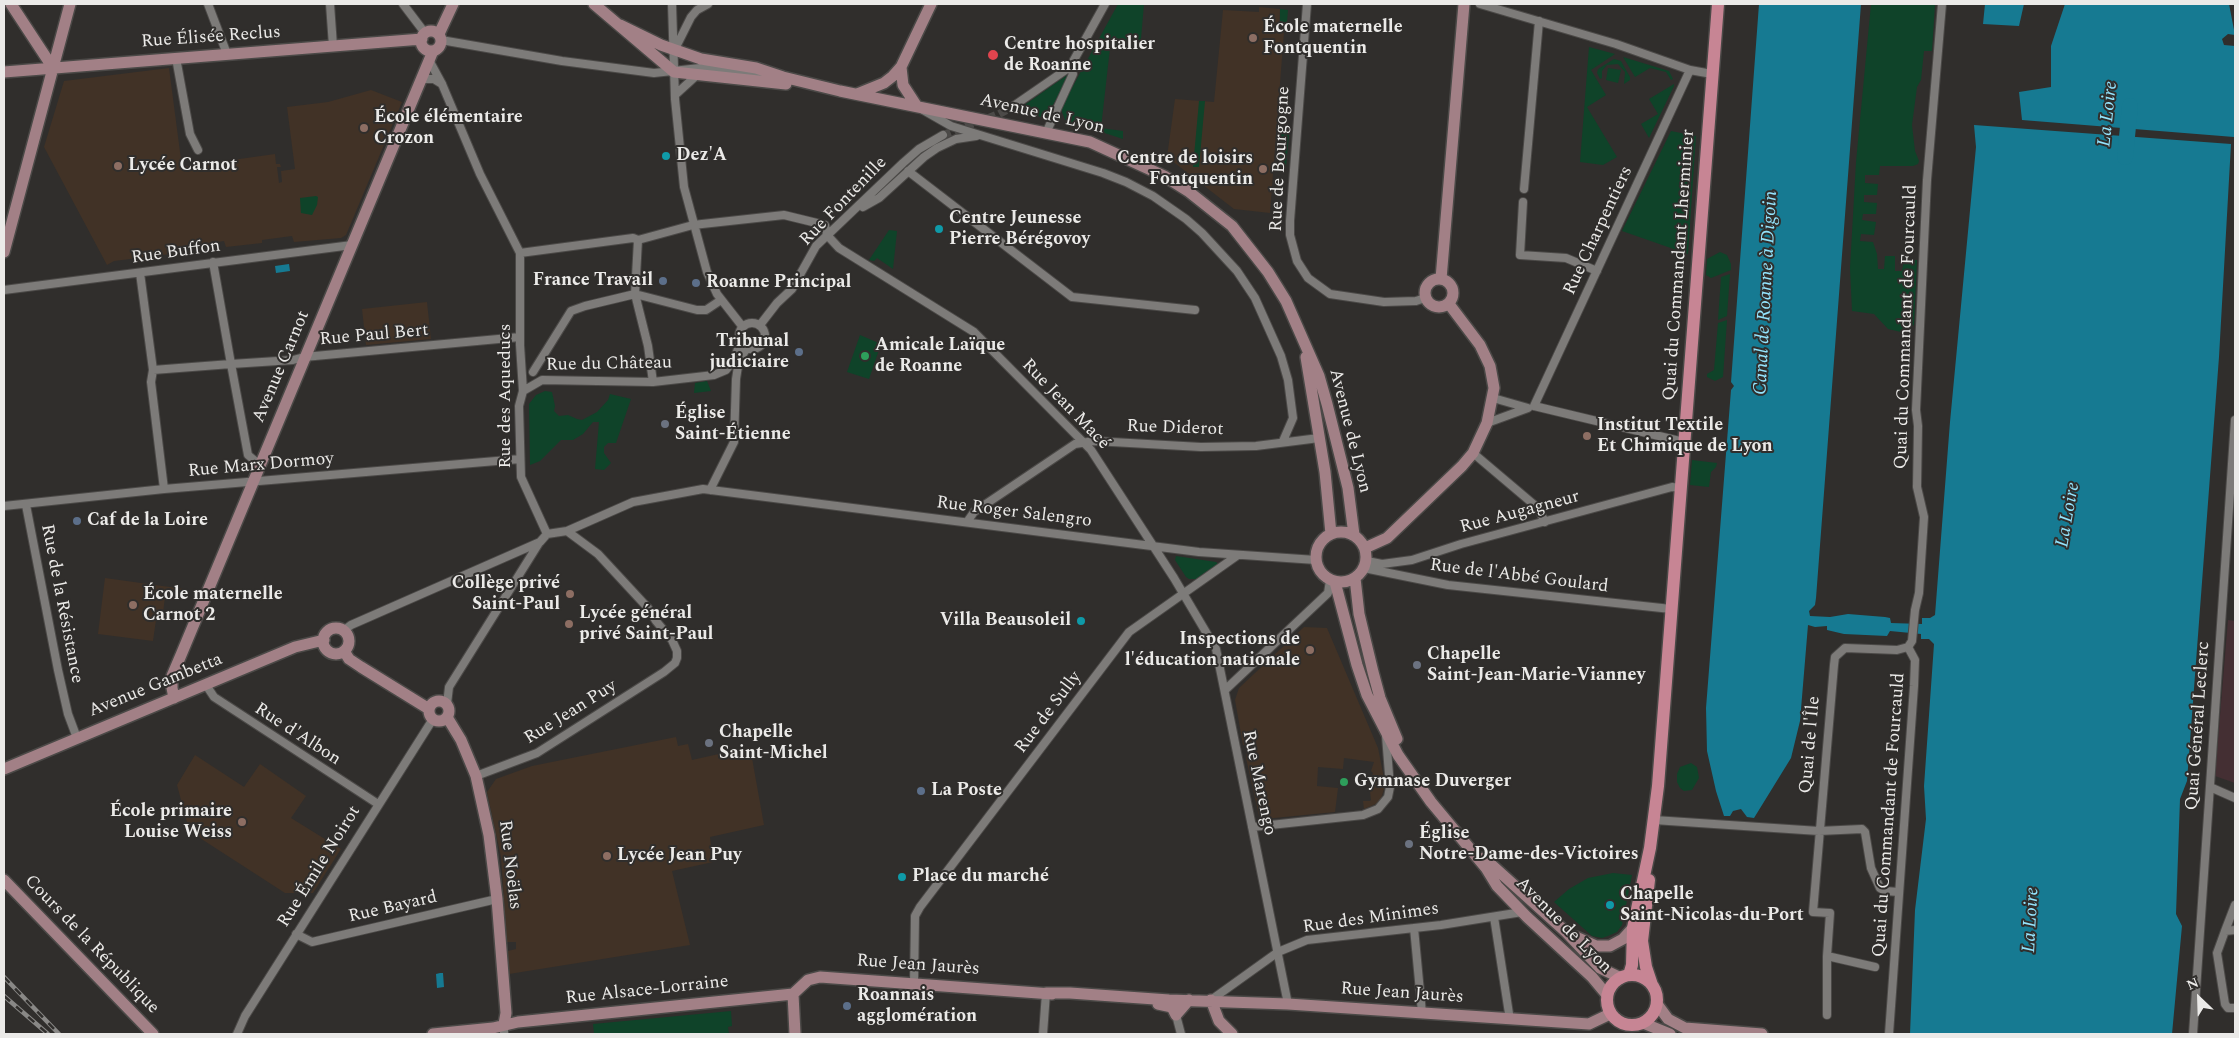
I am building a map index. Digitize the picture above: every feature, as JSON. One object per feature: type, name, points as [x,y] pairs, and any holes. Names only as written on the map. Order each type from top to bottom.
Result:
[{"type":"main road","name":"Quai du Commandant Lherminier","points":[[1625,976],[1632,965],[1633,928],[1648,857],[1660,770],[1718,4]]},
{"type":"main road","name":"Quai du Commandant Lherminier","points":[[1648,857],[1649,876],[1642,942],[1646,967],[1652,985]]},
{"type":"main road","points":[[1613,1017],[1621,1023],[1635,1028],[1653,1015],[1657,1004],[1656,994],[1652,985],[1642,977],[1625,976],[1613,984],[1607,995],[1607,1003],[1613,1017],[1616,1034]]},
{"type":"street","points":[[11,4],[53,68]]},
{"type":"street","points":[[4,252],[8,223],[70,4]]},
{"type":"street","points":[[208,4],[227,54]]},
{"type":"street","points":[[330,4],[333,46]]},
{"type":"street","points":[[403,4],[424,36],[424,48],[431,55],[480,174],[520,253],[634,238],[638,240],[693,225],[784,214],[825,225],[827,235]]},
{"type":"street","points":[[431,55],[440,46],[440,37],[453,4]]},
{"type":"street","points":[[594,4],[674,72]]},
{"type":"street","points":[[672,4],[675,95],[680,158],[693,225],[707,272],[721,300],[742,326]]},
{"type":"street","points":[[674,50],[691,17],[697,10],[708,4]]},
{"type":"street","points":[[857,94],[888,80],[900,67],[931,4]]},
{"type":"street","points":[[1012,107],[1070,67],[1105,4]]},
{"type":"street","name":"Rue de Bourgogne","points":[[1307,4],[1291,196],[1290,235],[1297,261],[1308,278],[1330,294],[1359,300],[1393,302],[1416,301],[1425,298]]},
{"type":"street","points":[[1440,279],[1464,4]]},
{"type":"street","points":[[1480,4],[1616,44],[1690,70],[1712,74]]},
{"type":"street","name":"Quai du Commandant de Fourcauld","points":[[1889,1034],[1914,686],[1915,660],[1908,647],[1912,641],[1915,610],[1920,593],[1924,517],[1916,487],[1918,426],[1916,410],[1927,180],[1942,4]]},
{"type":"street","points":[[1524,189],[1539,21]]},
{"type":"street","name":"Avenue de Lyon","points":[[620,25],[674,50],[701,59],[756,68],[782,77],[857,94],[1090,142],[1164,176],[1188,191],[1222,217],[1252,249],[1286,301],[1303,338],[1327,404],[1348,488],[1354,535]]},
{"type":"street","points":[[424,36],[434,31],[440,37],[562,61],[654,74],[700,68],[782,77]]},
{"type":"street","name":"Rue Élisée Reclus","points":[[4,72],[333,46],[424,36]]},
{"type":"street","points":[[637,41],[660,50],[674,50]]},
{"type":"street","name":"Avenue Carnot","points":[[174,698],[172,676],[431,55]]},
{"type":"street","points":[[176,58],[190,134],[198,150]]},
{"type":"street","points":[[900,67],[903,85],[916,105],[951,126],[978,136],[1103,172],[1126,182],[1161,202],[1202,233],[1228,260],[1255,298],[1281,356],[1288,380],[1294,418],[1283,442]]},
{"type":"street","points":[[1046,133],[1073,74],[1070,67]]},
{"type":"street","name":"Rue Charpentiers","points":[[1531,407],[1597,271],[1690,70]]},
{"type":"street","name":"Avenue de Lyon","points":[[674,72],[840,90]]},
{"type":"street","points":[[675,95],[697,75]]},
{"type":"street","points":[[422,79],[434,79],[442,84]]},
{"type":"street","name":"Rue Fontenille","points":[[760,325],[777,303],[792,289],[809,258],[827,235],[854,212],[914,154],[943,135]]},
{"type":"street","points":[[854,212],[879,198],[924,157],[947,143],[978,136]]},
{"type":"street","points":[[908,171],[1072,297],[1195,310]]},
{"type":"street","points":[[1523,202],[1520,255],[1566,258],[1597,271]]},
{"type":"street","name":"Rue Jean Macé","points":[[827,235],[838,248],[974,332],[1091,450],[1174,578]]},
{"type":"street","points":[[638,240],[635,294],[651,358],[653,382]]},
{"type":"street","name":"Rue Buffon","points":[[4,290],[352,244]]},
{"type":"street","name":"Rue des Aqueducs","points":[[520,253],[520,357],[522,391],[519,406],[522,481],[547,534]]},
{"type":"street","points":[[213,262],[248,455],[260,465]]},
{"type":"street","points":[[140,273],[153,370],[151,382],[164,489]]},
{"type":"street","points":[[1440,279],[1449,283],[1454,291],[1449,304],[1435,308],[1425,298],[1424,293],[1431,281],[1440,279]]},
{"type":"street","points":[[534,372],[571,311],[635,294],[697,310],[706,310],[721,300]]},
{"type":"street","points":[[1365,548],[1387,538],[1473,453],[1487,423],[1493,398],[1493,376],[1486,354],[1449,304]]},
{"type":"street","points":[[710,490],[734,442],[736,379],[739,360],[744,346],[739,332],[742,326],[749,323],[760,325],[764,332],[762,343],[756,348],[744,346]]},
{"type":"street","name":"Rue Paul Bert","points":[[153,370],[293,360],[304,357],[520,338]]},
{"type":"street","name":"Avenue de Lyon","points":[[1303,338],[1319,438],[1331,534]]},
{"type":"street","points":[[736,379],[726,370],[744,346]]},
{"type":"street","points":[[520,357],[542,380]]},
{"type":"street","name":"Rue du Château","points":[[522,391],[542,380],[653,382],[714,375],[726,370]]},
{"type":"street","points":[[1493,398],[1684,442]]},
{"type":"street","points":[[1487,423],[1531,407]]},
{"type":"street","name":"Quai Général Leclerc","points":[[2193,1034],[2235,420]]},
{"type":"street","name":"Rue Diderot","points":[[967,522],[974,512],[1067,448],[1084,442],[1214,447],[1221,445],[1256,446],[1319,438]]},
{"type":"street","points":[[1473,453],[1538,508],[1545,522]]},
{"type":"street","name":"Rue Marx Dormoy","points":[[4,506],[164,489],[253,481],[291,480],[520,459]]},
{"type":"street","name":"Rue Augagneur","points":[[1366,565],[1412,560],[1461,544],[1672,487],[1681,488]]},
{"type":"street","name":"Rue Roger Salengro","points":[[547,534],[567,531],[633,502],[710,490],[1152,546],[1238,555],[1316,560]]},
{"type":"street","name":"Rue de la Résistance","points":[[26,505],[58,670],[68,714],[77,738]]},
{"type":"street","name":"Rue Jean Puy","points":[[476,776],[537,753],[664,672],[675,663],[677,651],[675,646],[648,608],[598,554],[567,531]]},
{"type":"street","points":[[1347,532],[1354,535],[1365,548],[1366,565],[1356,578],[1349,582],[1332,581],[1323,575],[1316,560],[1319,544],[1331,534],[1347,532]]},
{"type":"street","points":[[344,651],[349,659],[439,721],[447,718],[449,687],[540,542],[547,534]]},
{"type":"street","points":[[343,631],[351,625],[540,542]]},
{"type":"street","name":"Rue de Sully","points":[[914,984],[915,916],[920,907],[1129,632],[1184,595],[1238,555]]},
{"type":"street","name":"Rue de l'Abbé Goulard","points":[[1366,565],[1448,585],[1671,610]]},
{"type":"street","name":"Rue Marengo","points":[[1174,578],[1216,649],[1288,1004]]},
{"type":"street","name":"Avenue de Lyon","points":[[1356,578],[1359,614],[1380,698],[1398,744],[1431,802]]},
{"type":"street","points":[[1225,690],[1328,593],[1332,581]]},
{"type":"street","name":"Avenue de Lyon","points":[[1332,581],[1367,695],[1398,755],[1431,802],[1498,886],[1522,912],[1592,977],[1607,995]]},
{"type":"street","points":[[336,629],[343,631],[349,641],[344,651],[332,653],[325,648],[324,640],[329,631],[336,629]]},
{"type":"street","name":"Avenue Gambetta","points":[[4,768],[295,647],[324,640]]},
{"type":"street","name":"Quai de l'Île","points":[[1828,956],[1830,913],[1813,912],[1835,657],[1844,648],[1897,650],[1908,647]]},
{"type":"street","name":"Rue d'Albon","points":[[206,685],[214,697],[378,804]]},
{"type":"street","points":[[431,714],[433,703],[438,701],[447,704]]},
{"type":"street","name":"Rue Émile Noirot","points":[[237,1034],[245,1016],[378,804],[431,714]]},
{"type":"street","name":"Rue Noëlas","points":[[447,718],[461,740],[476,776],[489,835],[497,899],[506,1013],[504,1029]]},
{"type":"street","points":[[1252,828],[1363,815],[1378,809],[1388,797],[1390,787],[1385,732]]},
{"type":"street","points":[[2210,787],[2235,798]]},
{"type":"street","points":[[1654,820],[1819,831],[1864,830],[1868,859],[1880,888],[1884,891],[1899,892]]},
{"type":"street","name":"Avenue de Lyon","points":[[1459,835],[1566,932],[1600,968],[1625,976]]},
{"type":"street","name":"Cours de la République","points":[[4,880],[153,1034]]},
{"type":"street","name":"Cours de la République","points":[[4,887],[145,1034]]},
{"type":"street","name":"Rue Bayard","points":[[296,934],[312,942],[497,899]]},
{"type":"street","points":[[2235,905],[2217,953],[2225,1004],[2228,1008],[2235,1008]]},
{"type":"street","name":"Rue des Minimes","points":[[1211,1000],[1278,952],[1307,940],[1414,928],[1522,912]]},
{"type":"street","points":[[1494,917],[1510,1020]]},
{"type":"street","points":[[1414,928],[1422,1013]]},
{"type":"street","points":[[1566,932],[1590,945],[1601,947],[1618,943],[1633,928]]},
{"type":"street","points":[[2225,931],[2235,930]]},
{"type":"street","points":[[1827,1015],[1828,956],[1874,967]]},
{"type":"street","name":"Rue Jean Jaurès","points":[[794,994],[808,980],[820,977],[1046,993],[1288,1004],[1589,1024],[1613,1017]]},
{"type":"street","points":[[1043,1034],[1046,993]]},
{"type":"street","name":"Rue Jean Jaurès","points":[[1046,993],[1083,1000],[1166,1005],[1172,1007],[1176,1015]]},
{"type":"street","points":[[794,994],[795,1034]]},
{"type":"street","name":"Rue Alsace-Lorraine","points":[[433,1034],[493,1028],[504,1029],[794,994]]},
{"type":"street","points":[[1181,1034],[1176,1015],[1188,1000]]},
{"type":"street","points":[[1211,1000],[1220,1021],[1232,1034]]},
{"type":"street","points":[[1657,1004],[1665,1016],[1673,1023],[1685,1028],[1762,1034]]},
{"type":"street","points":[[1635,1028],[1670,1034]]},
{"type":"shaded area","points":[[1259,7],[1280,9],[1279,31],[1284,32],[1270,213],[1234,209],[1167,157],[1175,99],[1214,102],[1223,10],[1259,12]]},
{"type":"shaded area","name":"Lycée Carnot","points":[[169,68],[182,167],[275,154],[276,164],[280,164],[281,167],[277,167],[279,183],[282,182],[281,171],[295,169],[287,107],[328,102],[371,90],[402,102],[346,235],[341,238],[294,242],[292,236],[262,240],[262,243],[226,247],[224,241],[187,247],[187,252],[114,261],[107,265],[44,147],[64,81]]},
{"type":"shaded area","points":[[427,302],[431,339],[366,345],[362,309]]},
{"type":"shaded area","name":"École maternelle Carnot 2","points":[[105,578],[184,589],[183,598],[165,596],[163,614],[157,613],[153,641],[98,634]]},
{"type":"shaded area","points":[[2228,620],[2235,621],[2235,783],[2215,776]]},
{"type":"shaded area","points":[[1304,627],[1327,628],[1378,748],[1384,778],[1384,789],[1381,799],[1376,804],[1364,809],[1363,801],[1371,800],[1370,791],[1372,787],[1370,785],[1373,773],[1371,771],[1374,762],[1344,758],[1343,769],[1318,767],[1317,786],[1338,788],[1335,812],[1264,819],[1259,816],[1246,758],[1248,745],[1243,745],[1235,700],[1239,688]]},
{"type":"shaded area","name":"Lycée Jean Puy","points":[[676,737],[678,746],[688,744],[692,760],[750,747],[764,825],[710,837],[713,862],[672,871],[690,945],[509,974],[508,951],[516,949],[516,942],[507,942],[501,857],[487,792],[496,779],[532,766]]},
{"type":"shaded area","name":"École primaire Louise Weiss","points":[[195,755],[244,787],[260,764],[306,796],[291,818],[341,849],[313,893],[285,893],[203,840],[188,826],[177,785]]},
{"type":"green space","points":[[1118,4],[1144,4],[1140,50],[1110,48],[1101,128],[1123,131],[1123,139],[1065,120],[1062,112],[1062,106]]},
{"type":"green space","points":[[1871,4],[1935,4],[1932,51],[1924,51],[1921,80],[1917,87],[1912,125],[1918,164],[1913,166],[1880,166],[1879,175],[1865,175],[1865,183],[1878,184],[1877,195],[1864,195],[1864,202],[1877,203],[1876,214],[1863,214],[1862,220],[1876,222],[1874,235],[1861,234],[1860,241],[1873,242],[1877,254],[1878,269],[1884,269],[1885,256],[1895,256],[1895,271],[1902,271],[1904,260],[1917,260],[1914,325],[1901,332],[1888,329],[1874,314],[1852,311],[1850,268],[1856,162]]},
{"type":"green space","points":[[1280,9],[1288,10],[1287,22],[1280,22]]},
{"type":"green space","points":[[1589,47],[1615,54],[1591,70],[1606,95],[1587,107],[1617,157],[1603,165],[1580,162]]},
{"type":"green space","points":[[1623,57],[1669,71],[1673,79],[1671,80],[1666,72],[1650,68],[1635,77]]},
{"type":"green space","points":[[1614,59],[1621,61],[1630,77],[1630,80],[1624,84],[1625,72],[1618,64],[1607,65],[1602,71],[1602,78],[1600,79],[1597,73],[1598,69]]},
{"type":"green space","points":[[1608,68],[1621,70],[1618,83],[1606,80]]},
{"type":"green space","points":[[1070,73],[1046,118],[1016,111]]},
{"type":"green space","points":[[1674,84],[1649,138],[1641,124],[1658,114],[1649,99]]},
{"type":"green space","points":[[1199,101],[1205,101],[1199,167],[1193,167]]},
{"type":"green space","points":[[1671,131],[1696,136],[1688,254],[1622,231]]},
{"type":"green space","points":[[1281,133],[1289,134],[1286,167],[1278,166]]},
{"type":"green space","points":[[318,197],[317,205],[312,215],[301,213],[300,198]]},
{"type":"green space","points":[[889,230],[897,231],[893,269],[877,258],[874,261],[869,260]]},
{"type":"green space","points":[[1720,252],[1727,255],[1731,264],[1731,270],[1711,278],[1706,275],[1707,259]]},
{"type":"green space","points":[[1730,274],[1727,316],[1718,320],[1721,277]]},
{"type":"green space","points":[[1727,320],[1723,377],[1715,381],[1707,377],[1707,374],[1714,370],[1718,323]]},
{"type":"green space","name":"Amicale Laïque de Roanne","points":[[860,335],[881,344],[869,379],[847,372]]},
{"type":"green space","points":[[707,381],[711,391],[694,393],[695,383]]},
{"type":"green space","points":[[545,391],[552,392],[555,406],[554,411],[559,416],[568,415],[582,420],[597,412],[608,400],[610,394],[631,399],[616,443],[608,443],[604,447],[604,453],[611,463],[604,470],[595,469],[599,422],[593,422],[583,434],[573,440],[561,440],[540,461],[530,465],[529,404],[536,395]]},
{"type":"green space","points":[[1692,460],[1717,463],[1711,472],[1709,487],[1690,485]]},
{"type":"green space","points":[[1176,556],[1216,562],[1218,564],[1196,579],[1189,579],[1175,560]]},
{"type":"green space","points":[[1691,763],[1697,767],[1699,778],[1692,790],[1684,791],[1677,782],[1677,774],[1680,767]]},
{"type":"green space","points":[[1613,873],[1632,875],[1622,925],[1617,932],[1608,936],[1602,938],[1592,936],[1554,902],[1569,889],[1588,878]]},
{"type":"green space","points":[[731,1011],[732,1026],[728,1027],[729,1034],[594,1034],[593,1024]]},
{"type":"water","name":"Canal de Roanne à Digoin","points":[[1759,4],[1861,4],[1816,598],[1815,605],[1809,611],[1810,616],[1830,617],[1848,614],[1890,618],[1891,623],[1922,624],[1922,618],[1930,618],[1935,615],[1950,422],[1976,147],[1974,125],[2231,144],[2219,357],[2187,781],[2180,799],[2176,914],[2182,926],[2172,1034],[1910,1034],[1915,910],[1926,819],[1924,786],[1934,644],[1929,639],[1921,639],[1921,634],[1890,631],[1887,636],[1844,634],[1827,630],[1827,626],[1815,627],[1808,625],[1800,721],[1791,758],[1754,818],[1747,817],[1741,809],[1733,811],[1730,816],[1724,816],[1707,751],[1706,708],[1731,390],[1734,386],[1731,382]]},
{"type":"water","points":[[1985,4],[2024,4],[2019,26],[1983,24]]},
{"type":"water","points":[[2065,4],[2229,4],[2235,35],[2228,34],[2222,39],[2224,45],[2235,46],[2234,137],[2022,120],[2019,92],[2051,87],[2051,46]]},
{"type":"water","points":[[289,264],[290,271],[276,273],[275,266]]},
{"type":"water","points":[[443,973],[444,987],[437,988],[436,974]]},
{"type":"waterway","name":"La Loire","points":[[2125,157],[2130,106]]},
{"type":"tunnel","points":[[943,135],[999,114],[1012,107]]},
{"type":"railway","points":[[4,977],[59,1034]]},
{"type":"railway","points":[[4,996],[48,1034]]},
{"type":"place","name":"École maternelle Fontquentin","points":[[1253,38]]},
{"type":"place","name":"Centre hospitalier de Roanne","points":[[993,55]]},
{"type":"place","name":"École élémentaire Crozon","points":[[364,128]]},
{"type":"place","name":"Dez'A","points":[[666,156]]},
{"type":"place","name":"Lycée Carnot","points":[[118,166]]},
{"type":"place","name":"Centre de loisirs Fontquentin","points":[[1263,169]]},
{"type":"place","name":"Centre Jeunesse Pierre Bérégovoy","points":[[939,229]]},
{"type":"place","name":"France Travail","points":[[663,281]]},
{"type":"place","name":"Roanne Principal","points":[[696,283]]},
{"type":"place","name":"Tribunal judiciaire","points":[[799,352]]},
{"type":"place","name":"Amicale Laïque de Roanne","points":[[865,356]]},
{"type":"place","name":"Église Saint-Étienne","points":[[665,424]]},
{"type":"place","name":"Institut Textile Et Chimique de Lyon","points":[[1587,436]]},
{"type":"place","name":"Caf de la Loire","points":[[77,521]]},
{"type":"place","name":"Collège privé Saint-Paul","points":[[570,594]]},
{"type":"place","name":"École maternelle Carnot 2","points":[[133,605]]},
{"type":"place","name":"Villa Beausoleil","points":[[1081,621]]},
{"type":"place","name":"Lycée général privé Saint-Paul","points":[[569,624]]},
{"type":"place","name":"Inspections de l'éducation nationale","points":[[1310,650]]},
{"type":"place","name":"Chapelle Saint-Jean-Marie-Vianney","points":[[1417,665]]},
{"type":"place","name":"Chapelle Saint-Michel","points":[[709,743]]},
{"type":"place","name":"Gymnase Duverger","points":[[1344,782]]},
{"type":"place","name":"La Poste","points":[[921,791]]},
{"type":"place","name":"École primaire Louise Weiss","points":[[242,822]]},
{"type":"place","name":"Église Notre-Dame-des-Victoires","points":[[1409,844]]},
{"type":"place","name":"Lycée Jean Puy","points":[[607,856]]},
{"type":"place","name":"Place du marché","points":[[902,877]]},
{"type":"place","name":"Chapelle Saint-Nicolas-du-Port","points":[[1610,905]]},
{"type":"place","name":"Roannais agglomération","points":[[847,1006]]}]
